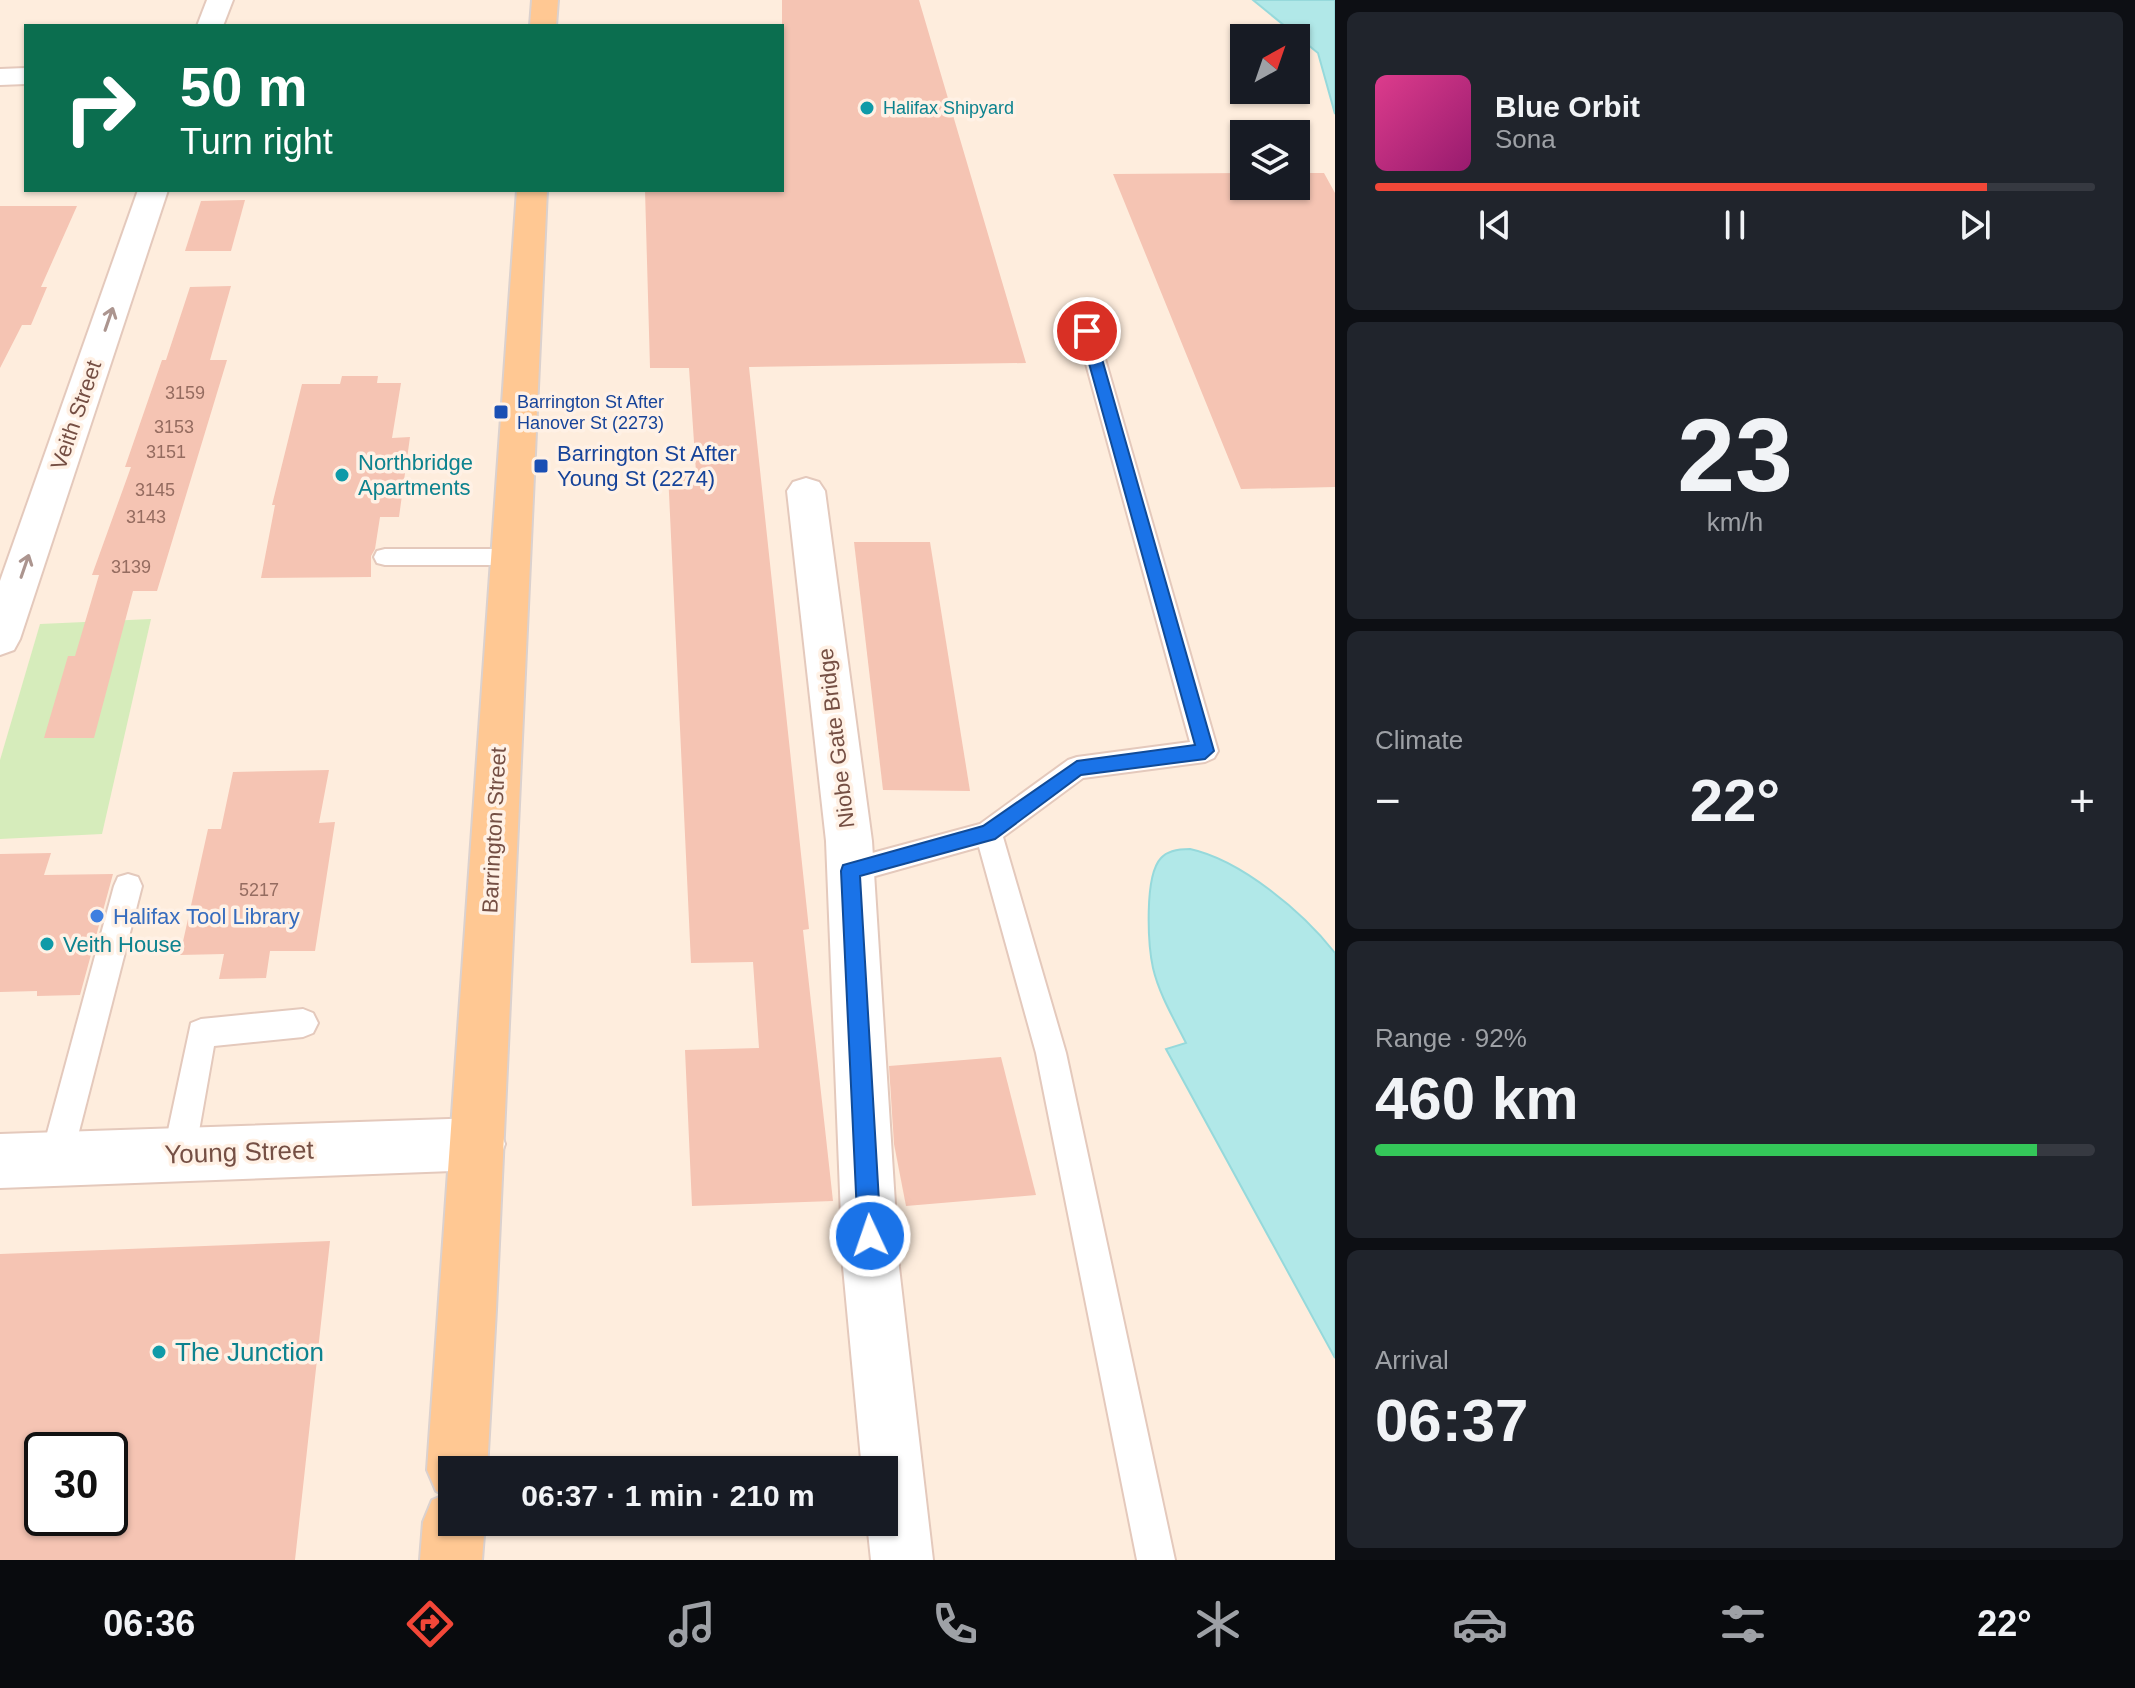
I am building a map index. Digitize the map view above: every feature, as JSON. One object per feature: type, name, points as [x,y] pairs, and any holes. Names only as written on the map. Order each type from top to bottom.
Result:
[{"type":"main road","points":[[543,24],[545,0]]},
{"type":"main road","name":"Barrington Street","points":[[458,1456],[479,1144],[508,557],[532,192]]},
{"type":"main road","points":[[451,1560],[453,1536]]},
{"type":"street","points":[[211,24],[220,0]]},
{"type":"street","points":[[0,77],[24,76]]},
{"type":"street","name":"Veith Street","points":[[0,639],[152,192]]},
{"type":"street","name":"Niobe Gate Bridge","points":[[806,491],[850,871],[871,1267],[902,1560]]},
{"type":"street","name":"Young Street","points":[[0,1161],[479,1144]]},
{"type":"lane","points":[[850,871],[988,833],[1077,768],[1205,751],[1087,331]]},
{"type":"lane","points":[[385,557],[508,557]]},
{"type":"lane","points":[[988,833],[1051,1053],[1156,1560]]},
{"type":"lane","points":[[56,1159],[128,886]]},
{"type":"lane","points":[[179,1154],[201,1033],[303,1023]]},
{"type":"green space","points":[[151,619],[102,834],[0,839],[0,760],[40,624]]},
{"type":"water","points":[[1253,0],[1335,0],[1335,114],[1318,53],[1310,46],[1310,24],[1282,24]]},
{"type":"water","points":[[1190,849],[1230,864],[1270,890],[1306,921],[1335,953],[1335,1358],[1166,1049],[1186,1043],[1163,997],[1153,968],[1150,895],[1161,858],[1171,852]]},
{"type":"building","points":[[782,0],[919,0],[1026,363],[749,367],[809,929],[803,930],[833,1201],[692,1206],[685,1050],[759,1048],[753,962],[691,963],[668,472],[696,472],[689,368],[650,368],[645,192],[784,192]]},
{"type":"building","points":[[1230,173],[1230,200],[1310,200],[1310,173],[1324,173],[1335,193],[1335,487],[1241,489],[1113,174]]},
{"type":"building","points":[[245,200],[231,251],[185,251],[201,201]]},
{"type":"building","points":[[0,206],[77,206],[41,287],[47,287],[31,325],[22,325],[0,368]]},
{"type":"building","points":[[231,286],[210,360],[227,360],[157,591],[133,591],[94,738],[44,738],[68,656],[75,656],[99,575],[92,575],[131,467],[125,467],[190,287]]},
{"type":"building","name":"Northbridge Apartments","points":[[342,376],[378,376],[377,383],[401,383],[392,438],[410,437],[399,517],[380,517],[371,556],[371,577],[261,578],[275,505],[272,505],[302,384],[340,384]]},
{"type":"building","points":[[854,542],[930,542],[970,791],[883,790]]},
{"type":"building","points":[[329,770],[319,823],[335,822],[315,951],[270,951],[266,978],[219,979],[224,954],[180,955],[208,829],[221,829],[233,772]]},
{"type":"building","name":"Veith House","points":[[51,853],[44,875],[113,874],[80,995],[37,996],[37,991],[0,992],[0,854]]},
{"type":"building","points":[[1001,1057],[1036,1195],[906,1206],[894,1144],[889,1066]]},
{"type":"building","name":"The Junction","points":[[330,1241],[295,1560],[0,1560],[0,1254]]},
{"type":"place","name":"Halifax Shipyard","points":[[867,108]]},
{"type":"place","name":"Barrington St After Hanover St (2273)","points":[[501,412]]},
{"type":"place","name":"Barrington St After Young St (2274)","points":[[541,466]]},
{"type":"place","name":"Northbridge Apartments","points":[[342,475]]},
{"type":"place","name":"Halifax Tool Library","points":[[97,916]]},
{"type":"place","name":"Veith House","points":[[47,944]]},
{"type":"place","name":"The Junction","points":[[159,1352]]},
{"type":"route","points":[[870,1236],[850,871],[988,833],[1077,768],[1205,751],[1087,331]]}]
